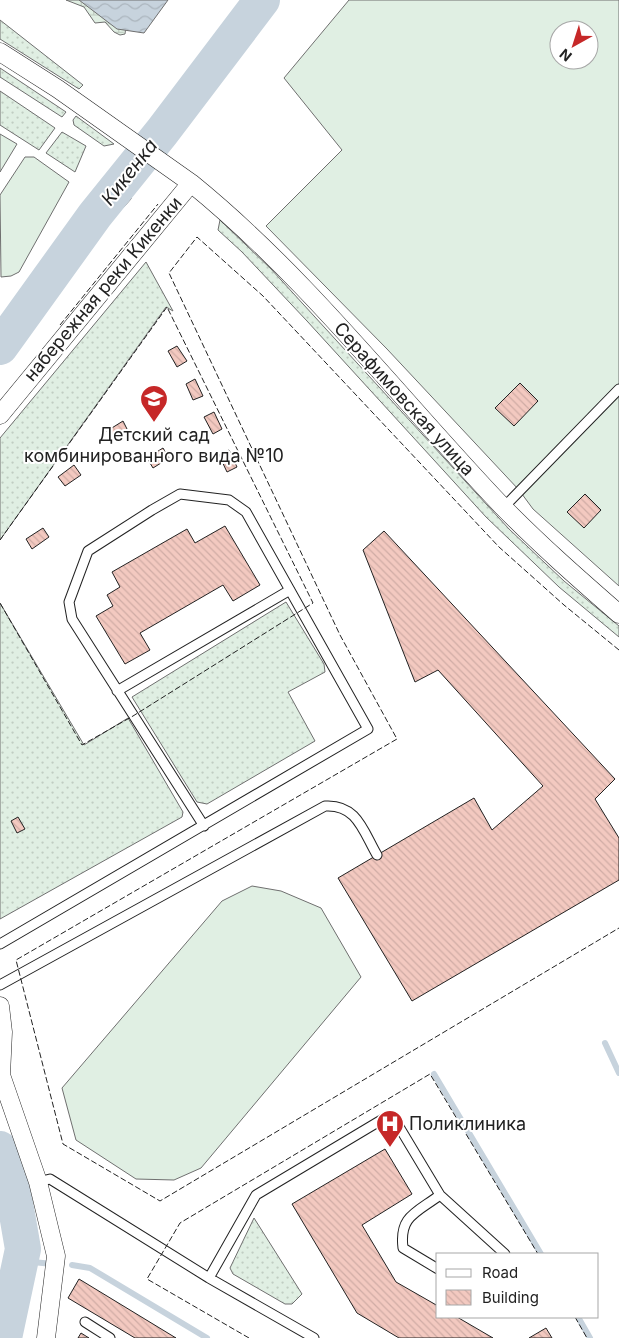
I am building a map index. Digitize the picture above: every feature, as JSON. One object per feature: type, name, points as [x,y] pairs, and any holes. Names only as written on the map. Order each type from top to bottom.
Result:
[{"type":"street","name":"набережная реки Кикенки","points":[[0,52],[124,134],[191,183],[0,415]]},
{"type":"street","name":"Серафимовская улица","points":[[191,183],[229,214],[285,269],[504,507],[583,583],[619,614]]},
{"type":"street","points":[[0,1006],[3,1032],[1,1075],[38,1182],[56,1256],[46,1338]]},
{"type":"lane","points":[[504,507],[619,388]]},
{"type":"lane","points":[[0,944],[204,826],[368,729],[246,512],[229,500],[180,494],[88,551],[69,602],[72,619],[204,826]]},
{"type":"lane","points":[[117,691],[290,590]]},
{"type":"lane","points":[[0,985],[325,806],[340,805],[353,814],[377,855]]},
{"type":"lane","points":[[209,1278],[256,1195],[384,1119],[391,1119],[398,1125],[440,1195],[504,1253]]},
{"type":"lane","points":[[38,1182],[50,1179],[209,1278],[314,1338]]},
{"type":"lane","points":[[436,1268],[403,1248],[401,1234],[404,1223],[440,1195]]},
{"type":"lane","points":[[85,1322],[110,1338]]},
{"type":"green space","points":[[66,0],[90,0],[126,26],[125,34],[120,35],[114,32],[105,22],[95,23],[84,7]]},
{"type":"green space","points":[[349,0],[619,0],[619,586],[533,509],[519,490],[387,349],[266,226],[342,150],[284,78]]},
{"type":"green space","points":[[0,20],[83,85],[79,89],[0,39]]},
{"type":"green space","points":[[0,68],[66,112],[62,117],[0,77]]},
{"type":"green space","points":[[0,91],[55,128],[39,150],[0,125]]},
{"type":"green space","points":[[76,116],[114,144],[104,146],[74,125],[73,120]]},
{"type":"green space","points":[[62,132],[86,146],[75,172],[46,153]]},
{"type":"green space","points":[[0,134],[17,144],[0,172]]},
{"type":"green space","points":[[25,157],[34,157],[69,182],[19,272],[11,276],[1,277],[0,195]]},
{"type":"green space","points":[[220,220],[271,269],[509,529],[564,581],[619,626],[619,637],[559,587],[486,517],[307,321],[242,252],[218,230]]},
{"type":"green space","points":[[146,262],[173,311],[166,307],[0,540],[0,438]]},
{"type":"green space","points":[[286,602],[324,664],[325,672],[288,692],[315,741],[207,804],[197,802],[132,697]]},
{"type":"green space","points":[[0,603],[84,745],[128,718],[183,812],[182,817],[0,919]]},
{"type":"green space","points":[[252,886],[281,891],[321,908],[361,977],[201,1168],[174,1180],[136,1179],[76,1140],[62,1088],[222,901]]},
{"type":"green space","points":[[254,1218],[302,1294],[292,1304],[285,1304],[233,1274],[230,1268]]},
{"type":"water","points":[[79,0],[168,0],[144,33],[117,29]]},
{"type":"water","points":[[110,178],[132,191],[131,199],[122,209],[109,200],[100,190]]},
{"type":"building","points":[[177,346],[187,361],[177,367],[168,351]]},
{"type":"building","points":[[195,379],[203,396],[193,400],[186,384]]},
{"type":"building","points":[[520,383],[538,401],[514,426],[495,408]]},
{"type":"building","points":[[214,412],[222,429],[213,434],[204,417]]},
{"type":"building","points":[[123,421],[128,431],[113,440],[107,431]]},
{"type":"building","points":[[163,448],[169,458],[153,468],[147,458]]},
{"type":"building","points":[[229,450],[237,467],[227,472],[219,455]]},
{"type":"building","points":[[74,465],[81,475],[65,486],[58,477]]},
{"type":"building","points":[[585,494],[601,510],[584,528],[567,512]]},
{"type":"building","points":[[225,526],[260,585],[233,601],[223,585],[140,633],[150,650],[125,664],[96,616],[113,606],[107,595],[120,587],[112,572],[187,529],[195,543]]},
{"type":"building","points":[[43,528],[49,537],[32,549],[26,539]]},
{"type":"building","points":[[384,531],[615,779],[595,799],[619,838],[619,880],[412,1001],[338,878],[474,798],[492,830],[543,786],[438,670],[415,682],[363,550]]},
{"type":"building","points":[[18,817],[25,829],[17,833],[11,821]]},
{"type":"building","points":[[385,1149],[412,1194],[362,1225],[396,1282],[436,1305],[436,1318],[459,1318],[493,1338],[399,1338],[357,1313],[292,1204]]},
{"type":"building","points":[[79,1279],[176,1338],[135,1338],[68,1298]]},
{"type":"building","points":[[546,1328],[552,1338],[529,1338]]},
{"type":"building","points":[[81,1333],[89,1338],[78,1338]]},
{"type":"waterway","name":"Кикенка","points":[[0,347],[95,215],[162,132],[262,0]]},
{"type":"waterway","points":[[162,132],[172,140]]},
{"type":"waterway","points":[[605,1043],[619,1073]]},
{"type":"waterway","points":[[434,1074],[540,1253]]},
{"type":"waterway","name":"Кикенка","points":[[0,1149],[12,1185],[23,1249],[4,1338]]},
{"type":"waterway","points":[[22,1261],[53,1264]]},
{"type":"waterway","points":[[72,1265],[90,1268],[207,1338]]},
{"type":"waterway","points":[[579,1318],[590,1338]]},
{"type":"fence","points":[[60,325],[158,204]]},
{"type":"fence","points":[[619,650],[564,605],[499,547],[263,296],[197,237],[169,273],[340,635],[397,739],[16,960],[63,1144],[160,1201],[619,928]]},
{"type":"fence","points":[[0,540],[167,307],[313,603],[133,716],[82,745],[0,603]]},
{"type":"fence","points":[[249,1338],[147,1279],[180,1223],[430,1074],[537,1253]]},
{"type":"fence","points":[[576,1318],[587,1338]]},
{"type":"place","name":"Детский сад комбинированного вида №10","points":[[154,423]]},
{"type":"place","name":"Поликлиника","points":[[390,1148]]}]
